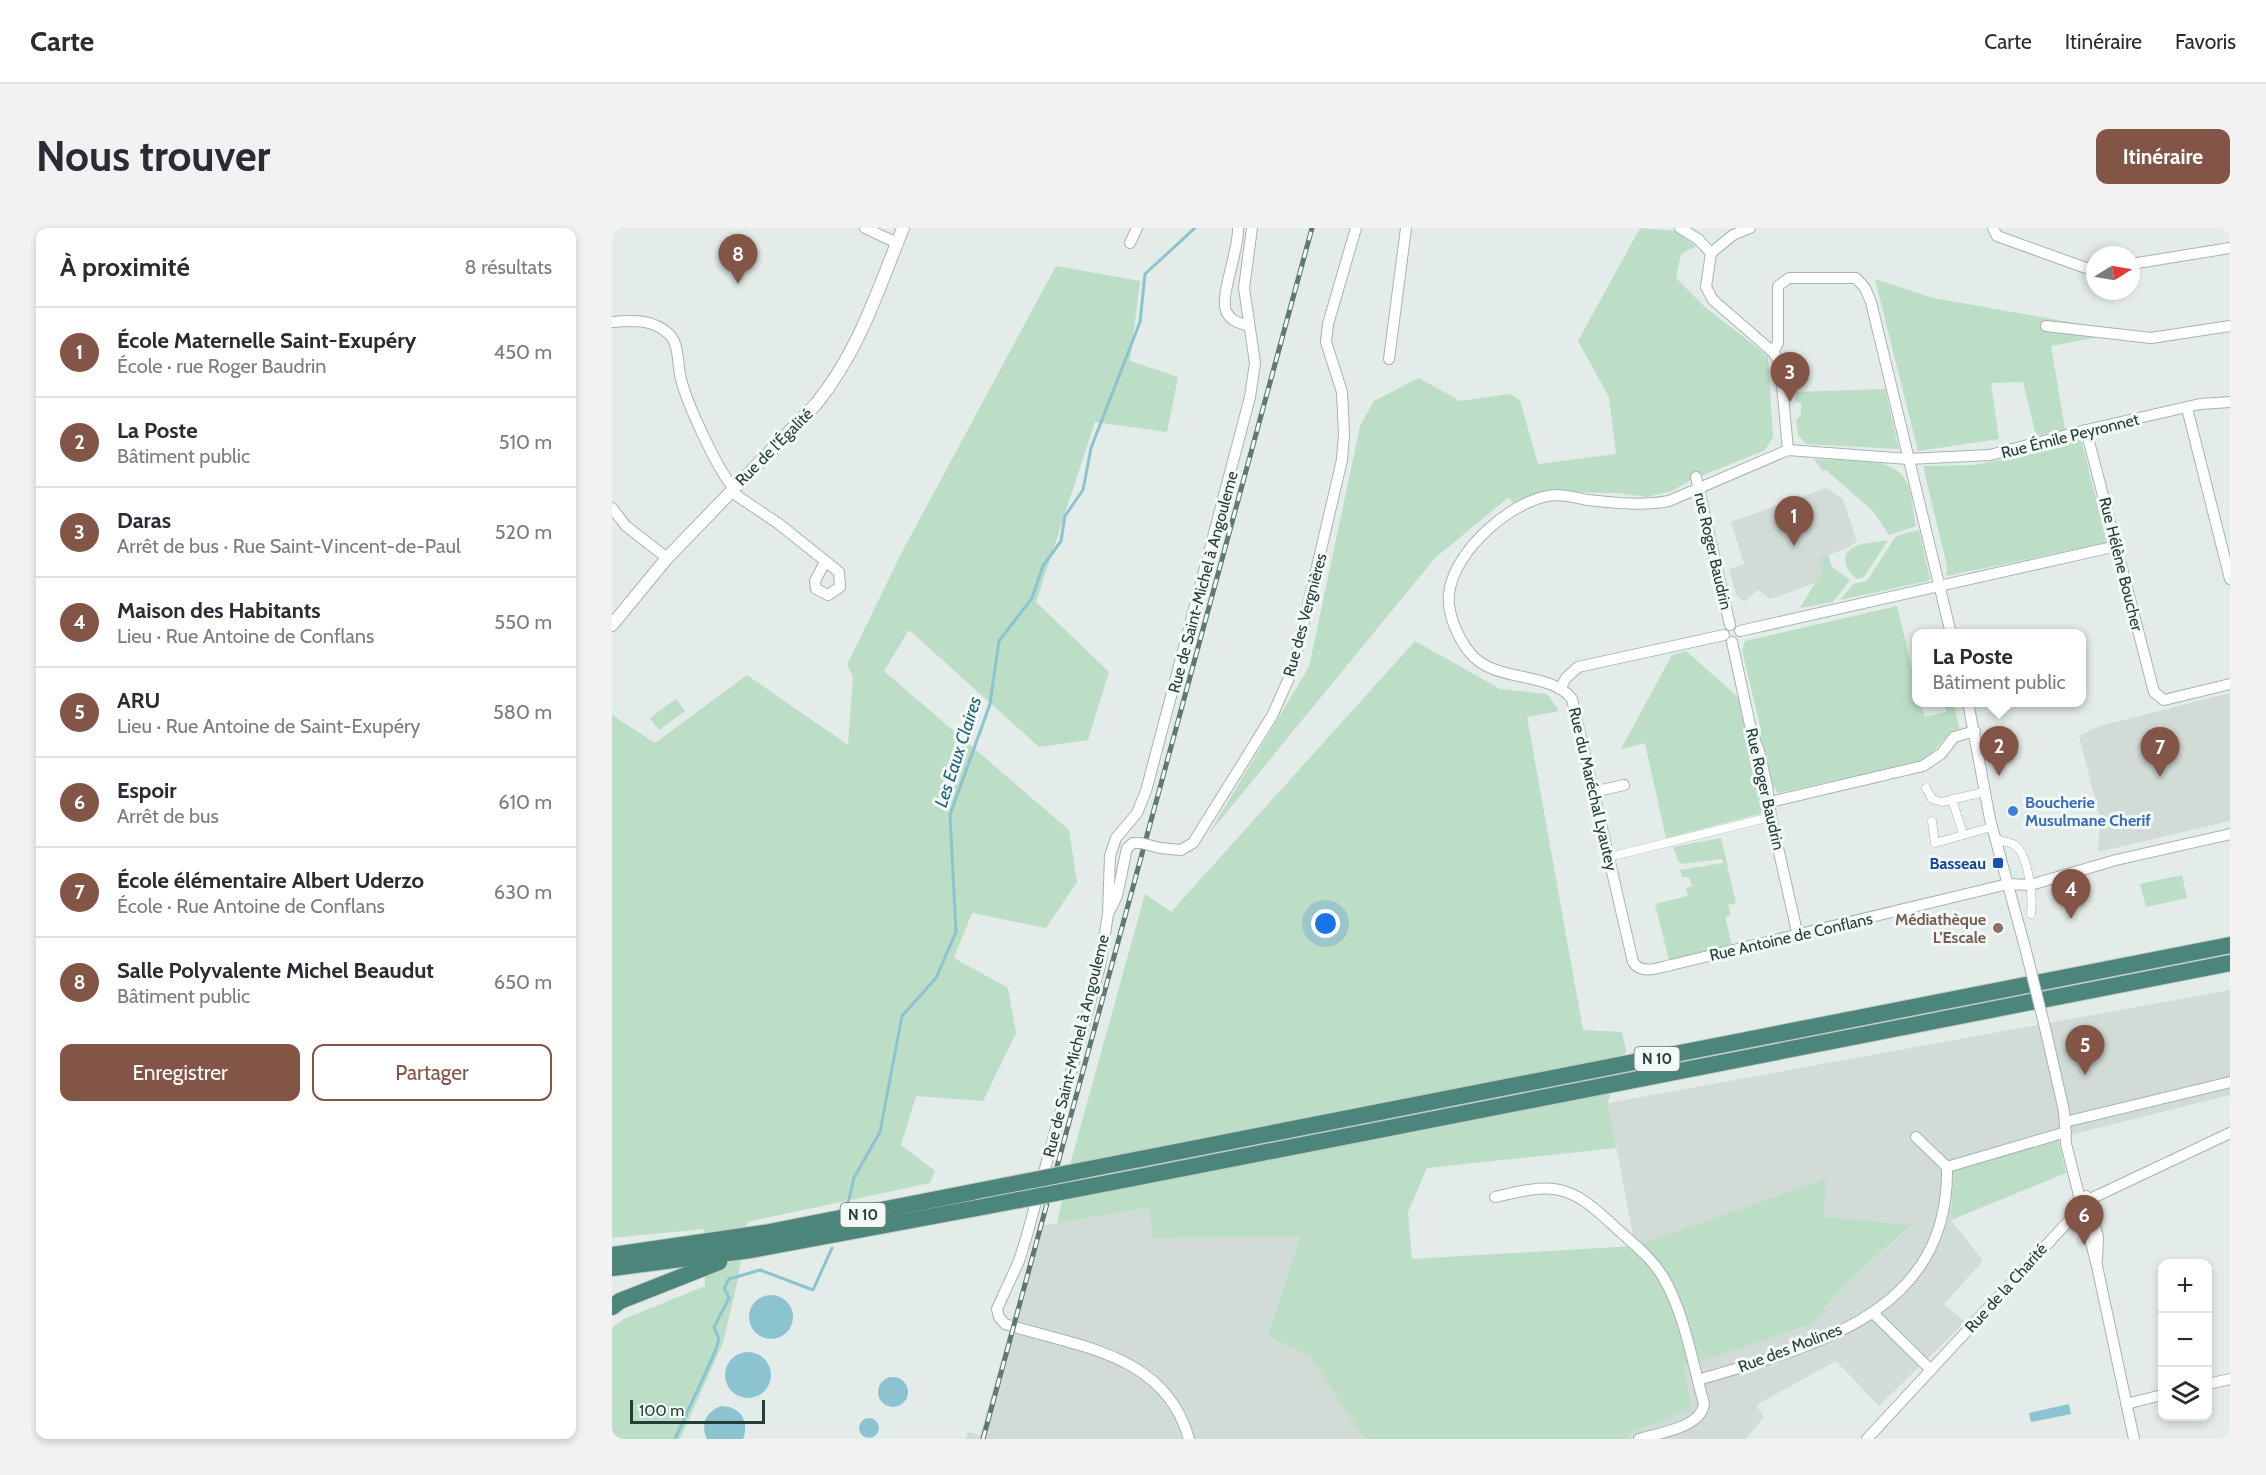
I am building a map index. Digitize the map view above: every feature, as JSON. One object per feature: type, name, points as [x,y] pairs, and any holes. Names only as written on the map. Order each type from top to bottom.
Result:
[{"type":"highway","name":"N 10","points":[[612,1255],[755,1235],[2230,945]]},
{"type":"highway","name":"N 10","points":[[612,1268],[751,1250],[977,1208],[2230,963]]},
{"type":"highway","points":[[612,1307],[639,1293],[751,1250]]},
{"type":"street","points":[[865,228],[897,243]]},
{"type":"street","name":"Rue de l'Égalité","points":[[612,625],[667,558],[816,404],[838,377],[866,324],[903,228]]},
{"type":"street","points":[[1130,243],[1137,228]]},
{"type":"street","points":[[1238,228],[1234,265],[1224,298],[1227,312],[1234,321],[1249,326]]},
{"type":"street","name":"Rue de Saint-Michel à Angouleme","points":[[1189,1439],[1173,1402],[1161,1385],[1140,1369],[1106,1354],[1005,1324],[999,1317],[997,1309],[1019,1261],[1027,1235],[1100,966],[1108,914],[1110,856],[1116,838],[1137,813],[1153,770],[1250,397],[1255,363],[1244,288],[1252,228]]},
{"type":"street","name":"Rue des Vergnières","points":[[1108,914],[1117,896],[1126,848],[1133,843],[1141,843],[1181,850],[1193,843],[1272,716],[1293,669],[1342,460],[1342,392],[1328,348],[1327,333],[1356,228]]},
{"type":"street","points":[[1389,359],[1406,228]]},
{"type":"street","points":[[1680,228],[1698,239],[1712,253]]},
{"type":"street","points":[[1750,228],[1733,235],[1712,253],[1706,287],[1713,300],[1773,352],[1782,372],[1788,450]]},
{"type":"street","points":[[1993,228],[1997,236],[2086,268]]},
{"type":"street","points":[[2140,263],[2230,248]]},
{"type":"street","points":[[1773,352],[1778,343],[1778,286],[1781,281],[1789,278],[1856,278],[1865,288],[1871,302],[1950,629]]},
{"type":"street","points":[[612,322],[641,320],[671,336],[681,381],[719,468],[732,489],[825,561]]},
{"type":"street","points":[[2046,326],[2151,338],[2230,326]]},
{"type":"street","name":"Rue Émile Peyronnet","points":[[1908,459],[1990,455],[2086,430],[2187,408],[2230,402]]},
{"type":"street","points":[[2187,408],[2230,579]]},
{"type":"street","name":"Rue Hélène Boucher","points":[[2086,430],[2154,692],[2158,698],[2164,700],[2230,684]]},
{"type":"street","name":"Rue du Maréchal Lyautey","points":[[1633,962],[1572,699],[1560,689],[1490,668],[1471,655],[1450,613],[1449,594],[1454,575],[1466,555],[1491,527],[1514,509],[1534,500],[1557,495],[1614,503],[1648,504],[1669,501],[1697,482],[1788,450],[1908,459]]},
{"type":"street","name":"rue Roger Baudrin","points":[[1697,482],[1730,625]]},
{"type":"street","points":[[612,508],[626,526],[667,558]]},
{"type":"street","points":[[1740,631],[2117,546]]},
{"type":"street","points":[[1560,689],[1566,678],[1578,667],[1740,637],[1737,627],[1730,625],[1725,628],[1728,639]]},
{"type":"street","name":"Rue Roger Baudrin","points":[[1728,639],[1752,734],[1759,751],[1771,817],[1798,936]]},
{"type":"street","points":[[1969,707],[1984,792],[2046,1032],[2065,1127],[2066,1144],[2084,1203],[2134,1439]]},
{"type":"street","points":[[1770,802],[1923,766],[1941,754],[1954,737],[1975,731]]},
{"type":"street","points":[[1593,792],[1624,784]]},
{"type":"street","points":[[1926,788],[1932,799],[1942,802],[1984,792]]},
{"type":"street","points":[[1952,800],[1963,834]]},
{"type":"street","points":[[1609,857],[1771,817]]},
{"type":"street","points":[[1932,821],[1936,846],[1963,834],[1992,827]]},
{"type":"street","name":"Rue Antoine de Conflans","points":[[1633,962],[1638,968],[1645,970],[1798,936],[2008,884],[2030,885],[2116,860],[2230,834]]},
{"type":"street","points":[[1996,839],[2014,845],[2022,855],[2033,897],[2031,914]]},
{"type":"street","points":[[1916,1137],[1947,1167],[2065,1127],[2230,1082]]},
{"type":"street","name":"Rue de la Charité","points":[[1867,1439],[2084,1203],[2230,1133]]},
{"type":"street","name":"Rue des Molines","points":[[1698,1380],[1825,1338],[1873,1313],[1897,1294],[1927,1258],[1942,1221],[1947,1167]]},
{"type":"street","points":[[1495,1197],[1535,1189],[1564,1192],[1590,1204],[1652,1262],[1663,1277],[1674,1300],[1704,1404],[1700,1415],[1690,1422],[1639,1439]]},
{"type":"street","points":[[1873,1313],[1931,1370]]},
{"type":"street","points":[[2212,1383],[2230,1379]]},
{"type":"street","points":[[2126,1404],[2158,1396]]},
{"type":"shaded area","points":[[1826,488],[1843,499],[1857,542],[1820,558],[1823,570],[1815,583],[1770,599],[1758,590],[1744,602],[1736,594],[1729,569],[1744,564],[1731,522]]},
{"type":"shaded area","points":[[2230,693],[2230,821],[2098,852],[2100,818],[2079,736],[2099,726]]},
{"type":"shaded area","points":[[2230,990],[2230,1095],[2058,1138],[1955,1168],[1951,1220],[1983,1261],[1944,1304],[1965,1322],[1879,1406],[1836,1361],[1756,1405],[1764,1417],[1746,1439],[1627,1439],[1625,1435],[1692,1408],[1682,1367],[1812,1324],[1842,1287],[1912,1226],[1824,1217],[1826,1180],[1635,1246],[1608,1103]]},
{"type":"shaded area","points":[[1150,1208],[1153,1238],[1300,1236],[1268,1336],[1311,1357],[1364,1439],[966,1439],[968,1432],[980,1435],[1039,1226]]},
{"type":"green space","points":[[1640,228],[1675,231],[1696,246],[1681,254],[1676,278],[1706,308],[1768,356],[1773,437],[1765,450],[1689,481],[1672,491],[1647,497],[1617,493],[1539,493],[1513,504],[1509,497],[1435,558],[1208,835],[1309,667],[1360,426],[1374,401],[1419,378],[1460,401],[1510,394],[1520,400],[1538,464],[1616,454],[1609,397],[1578,341]]},
{"type":"green space","points":[[1056,266],[1140,281],[1130,361],[1178,377],[1167,432],[1095,422],[1036,602],[1109,672],[1088,740],[1039,747],[909,630],[884,671],[1069,830],[1077,882],[1046,928],[972,913],[954,958],[1008,988],[1016,1033],[983,1101],[916,1096],[901,1145],[935,1171],[930,1183],[747,1222],[738,1279],[723,1343],[680,1439],[612,1439],[612,1328],[624,1319],[705,1286],[704,1229],[612,1238],[612,715],[655,743],[747,675],[848,745],[853,677],[847,665],[902,552]]},
{"type":"green space","points":[[1875,279],[1933,298],[2126,332],[2051,346],[2065,429],[2036,436],[2023,382],[1991,383],[1999,439],[1918,451]]},
{"type":"green space","points":[[1885,389],[1899,449],[1806,444],[1798,435],[1796,420],[1801,415],[1801,403],[1796,402],[1795,392]]},
{"type":"green space","points":[[2081,439],[2107,543],[1946,576],[1947,566],[1923,466],[1974,465],[2025,455]]},
{"type":"green space","points":[[1814,459],[1867,461],[1893,468],[1902,475],[1908,485],[1916,526],[1889,535],[1873,511],[1826,470],[1822,471]]},
{"type":"green space","points":[[1919,530],[1930,579],[1928,581],[1840,600],[1853,584],[1867,581],[1896,536]]},
{"type":"green space","points":[[1888,540],[1864,577],[1857,579],[1853,576],[1847,568],[1845,559],[1849,551],[1861,544]]},
{"type":"green space","points":[[1828,555],[1832,567],[1850,580],[1833,602],[1800,608],[1823,570],[1819,558]]},
{"type":"green space","points":[[1897,606],[1912,669],[1912,707],[1922,707],[1925,717],[1946,712],[1945,707],[1954,707],[1960,732],[1945,738],[1925,761],[1778,793],[1770,780],[1757,734],[1761,730],[1742,650],[1745,641]]},
{"type":"green space","points":[[1415,641],[1500,689],[1547,694],[1559,711],[1527,717],[1583,1030],[1622,1032],[1626,1051],[1608,1102],[1616,1148],[1427,1168],[1408,1212],[1412,1259],[1635,1246],[1826,1179],[1824,1217],[1912,1225],[1842,1287],[1812,1324],[1683,1367],[1692,1408],[1626,1435],[1627,1439],[1364,1439],[1311,1357],[1268,1336],[1300,1236],[1153,1238],[1149,1208],[1057,1223],[1071,1161],[1145,894],[1171,912]]},
{"type":"green space","points":[[1686,651],[1738,697],[1763,813],[1666,838],[1645,743],[1621,749],[1672,655]]},
{"type":"green space","points":[[676,699],[685,711],[659,730],[650,718]]},
{"type":"green space","points":[[1721,838],[1736,903],[1728,905],[1731,915],[1725,917],[1732,945],[1669,960],[1655,904],[1688,896],[1686,888],[1692,886],[1689,877],[1682,877],[1680,870],[1724,863],[1722,859],[1680,864],[1673,847]]},
{"type":"green space","points":[[2182,875],[2187,898],[2146,907],[2140,884]]},
{"type":"green space","points":[[2058,1138],[2066,1173],[1951,1220],[1954,1168]]},
{"type":"water","points":[[771,1295],[780,1296],[787,1301],[792,1308],[792,1326],[787,1333],[780,1338],[771,1339],[762,1338],[755,1333],[750,1326],[749,1317],[750,1308],[755,1301],[762,1296]]},
{"type":"water","points":[[748,1352],[757,1353],[765,1358],[770,1366],[770,1384],[765,1392],[757,1397],[748,1398],[739,1397],[731,1392],[726,1384],[725,1375],[726,1366],[731,1358],[739,1353]]},
{"type":"water","points":[[893,1377],[899,1378],[907,1386],[907,1398],[899,1406],[893,1407],[887,1406],[879,1398],[878,1392],[879,1386],[887,1378]]},
{"type":"water","points":[[2069,1404],[2071,1414],[2031,1422],[2029,1413]]},
{"type":"water","points":[[721,1406],[733,1409],[742,1416],[745,1426],[743,1439],[707,1439],[704,1428],[706,1419]]},
{"type":"water","points":[[869,1418],[876,1421],[879,1428],[876,1435],[869,1438],[862,1435],[859,1428],[862,1421]]},
{"type":"waterway","name":"Les Eaux Claires","points":[[847,1207],[854,1178],[880,1132],[902,1016],[936,978],[956,932],[950,815],[990,704],[999,641],[1032,598],[1043,566],[1061,541],[1065,516],[1083,490],[1091,448],[1140,322],[1145,274],[1195,228]]},
{"type":"waterway","name":"Les Eaux Claires","points":[[675,1439],[715,1352],[719,1339],[714,1327],[729,1298],[724,1288],[729,1279],[760,1270],[813,1290],[832,1248]]},
{"type":"railway","points":[[983,1439],[1312,228]]},
{"type":"place","name":"Salle Polyvalente Michel Beaudut","points":[[738,284]]},
{"type":"place","name":"Daras","points":[[1790,402]]},
{"type":"place","name":"École Maternelle Saint-Exupéry","points":[[1794,546]]},
{"type":"place","name":"La Poste","points":[[1999,776]]},
{"type":"place","name":"École élémentaire Albert Uderzo","points":[[2160,777]]},
{"type":"place","name":"Boucherie Musulmane Cherif","points":[[2013,811]]},
{"type":"place","name":"Basseau","points":[[1998,863]]},
{"type":"place","name":"Maison des Habitants","points":[[2071,919]]},
{"type":"place","name":"Médiathèque L'Escale","points":[[1998,928]]},
{"type":"place","name":"ARU","points":[[2085,1075]]},
{"type":"place","name":"Espoir","points":[[2084,1245]]}]
